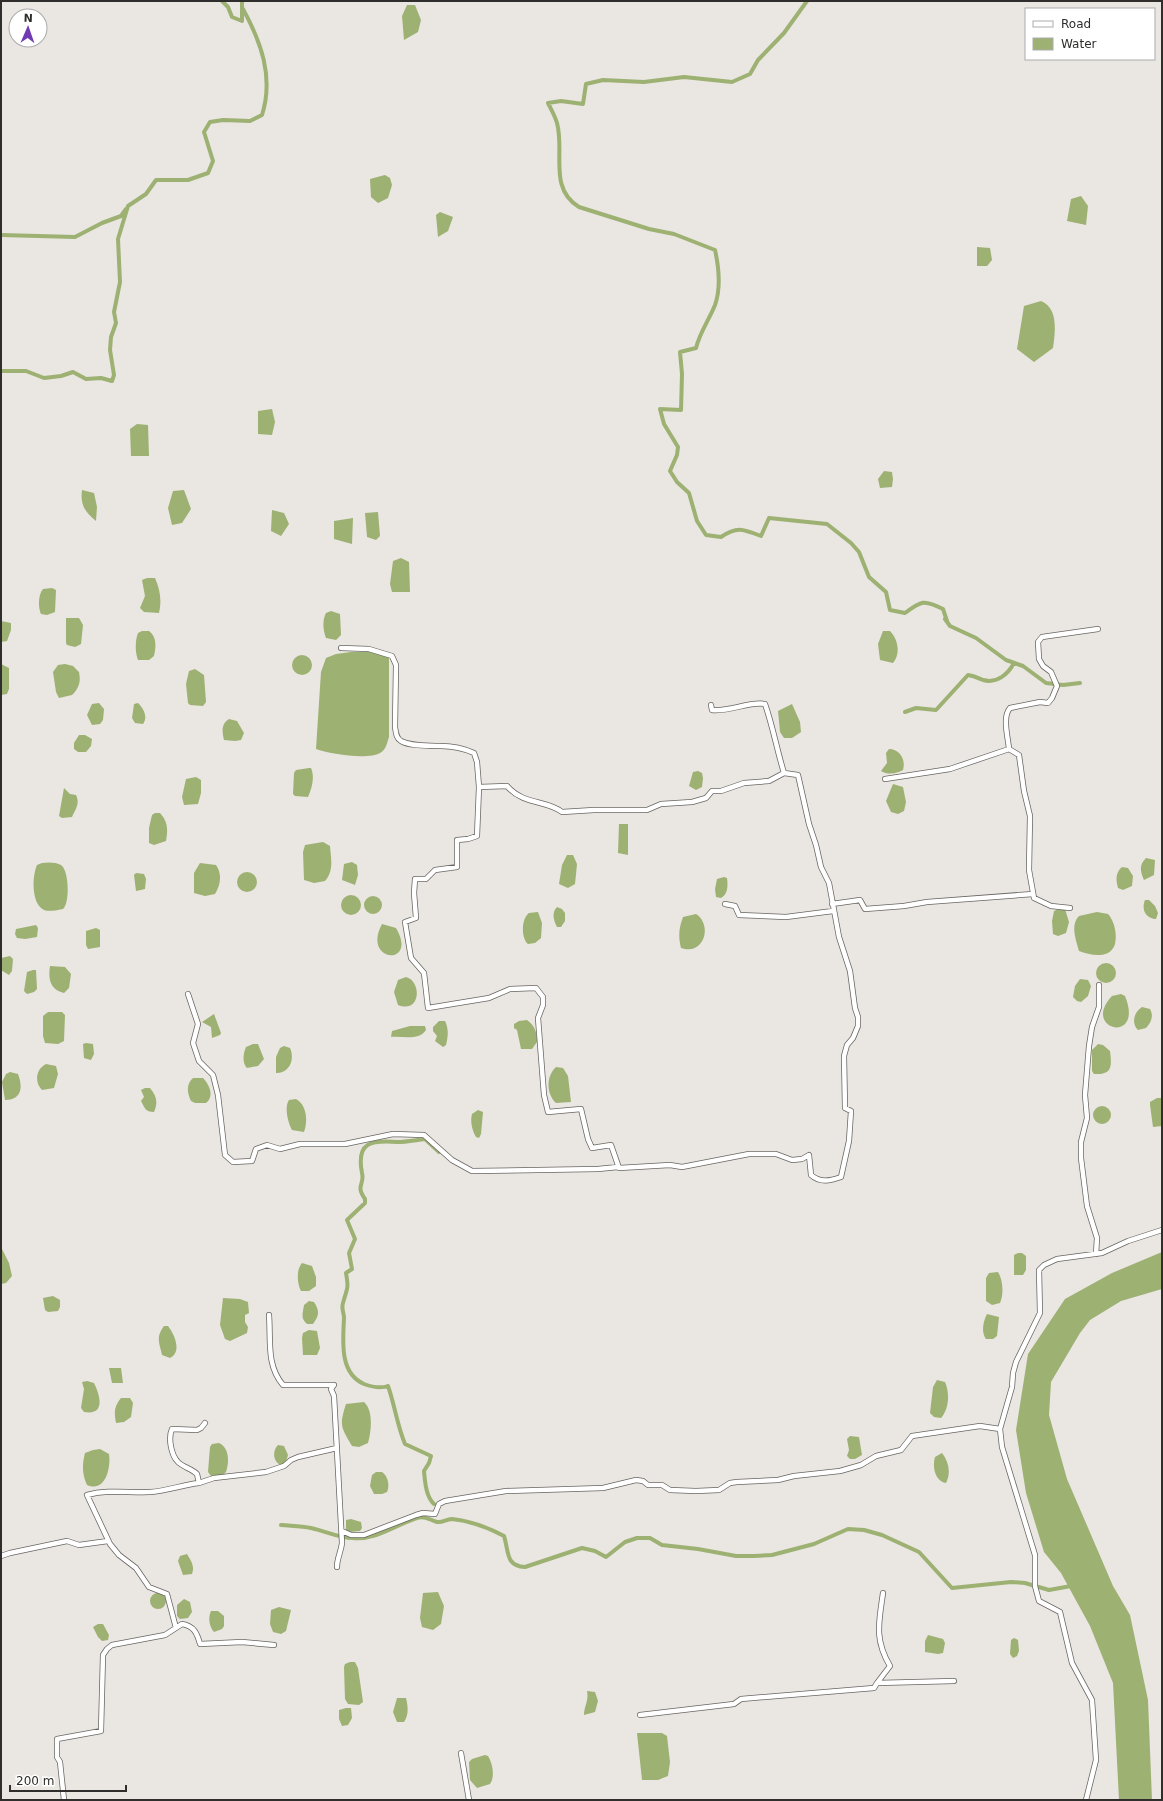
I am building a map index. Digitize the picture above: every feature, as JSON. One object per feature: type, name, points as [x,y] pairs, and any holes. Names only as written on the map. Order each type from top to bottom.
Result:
[{"type":"street","points":[[1009,749],[1006,720],[1008,710],[1010,708],[1032,703],[1048,703],[1052,698],[1055,684],[1051,672],[1043,666],[1039,659],[1037,650],[1038,642],[1042,637],[1098,629]]},
{"type":"street","points":[[341,648],[369,649],[392,656],[396,665],[395,727],[397,737],[402,741],[414,744],[446,746],[474,754],[477,762],[479,787],[477,836],[458,840],[457,867],[435,870],[426,879],[415,879],[414,892],[416,918],[405,922],[411,958],[424,973],[428,1008],[489,998],[510,989],[536,988],[543,997],[543,1005],[538,1018],[544,1095],[548,1112],[581,1109],[588,1139],[592,1148],[611,1145],[618,1166]]},
{"type":"street","points":[[710,705],[712,710],[719,711],[748,706],[757,702],[765,704],[771,718],[775,742],[784,773]]},
{"type":"street","points":[[885,779],[950,769],[1009,749]]},
{"type":"street","points":[[1009,749],[1018,755],[1024,791],[1029,807],[1029,870],[1034,898],[1051,906],[1070,908]]},
{"type":"street","points":[[188,994],[198,1024],[193,1042],[199,1061],[213,1075],[218,1095],[225,1155],[233,1162],[252,1161],[256,1149],[267,1145],[280,1149],[300,1144],[345,1144],[393,1134],[428,1136],[452,1160],[472,1171],[598,1169],[618,1166],[619,1168],[670,1165],[682,1167],[749,1154],[776,1154],[792,1160],[802,1159],[809,1156],[811,1175],[817,1180],[831,1181],[841,1177],[851,1121],[851,1111],[845,1108],[844,1056],[847,1045],[853,1038],[858,1026],[858,1017],[850,971],[843,952],[828,883],[821,867],[809,824],[798,775],[784,773],[769,781],[744,783],[721,791],[712,791],[706,798],[692,802],[661,804],[647,810],[594,810],[562,812],[558,808],[540,804],[513,793],[507,786],[479,787]]},
{"type":"street","points":[[832,904],[860,900],[865,909],[927,902],[1033,894]]},
{"type":"street","points":[[725,904],[735,906],[739,915],[774,918],[833,911]]},
{"type":"street","points":[[1096,1254],[1097,1238],[1087,1206],[1081,1158],[1082,1142],[1087,1118],[1086,1095],[1089,1046],[1092,1027],[1099,1007],[1099,985]]},
{"type":"street","points":[[1086,1800],[1096,1760],[1092,1700],[1072,1663],[1060,1612],[1039,1601],[1034,1586],[1035,1555],[1002,1447],[1000,1429],[1012,1387],[1016,1362],[1040,1313],[1039,1270],[1044,1265],[1058,1259],[1096,1254],[1162,1230]]},
{"type":"street","points":[[269,1315],[271,1341],[270,1355],[276,1377],[283,1385],[334,1384],[332,1389],[334,1396],[342,1531],[342,1552],[337,1558],[337,1567]]},
{"type":"street","points":[[199,1483],[197,1474],[178,1462],[170,1444],[170,1434],[172,1429],[197,1430],[205,1423]]},
{"type":"street","points":[[342,1531],[351,1535],[364,1535],[422,1513],[435,1514],[439,1504],[445,1501],[506,1491],[603,1488],[636,1480],[643,1481],[648,1485],[662,1486],[670,1490],[719,1490],[737,1482],[778,1480],[794,1476],[819,1474],[861,1466],[876,1456],[902,1450],[912,1436],[980,1426],[1000,1429]]},
{"type":"street","points":[[176,1628],[167,1594],[149,1587],[136,1568],[119,1555],[108,1541],[87,1495],[122,1491],[163,1491],[180,1485],[199,1483],[214,1478],[266,1472],[284,1466],[291,1460],[298,1457],[337,1448]]},
{"type":"street","points":[[1,1556],[67,1541],[79,1544],[108,1541]]},
{"type":"street","points":[[640,1715],[661,1714],[734,1704],[741,1699],[874,1688],[890,1666],[881,1651],[878,1626],[883,1593]]},
{"type":"street","points":[[64,1800],[60,1762],[57,1757],[57,1739],[101,1731],[103,1655],[112,1645],[165,1635],[182,1624],[190,1625],[197,1633],[200,1644],[242,1642],[274,1645]]},
{"type":"street","points":[[877,1682],[954,1681]]},
{"type":"street","points":[[461,1753],[469,1800]]},
{"type":"water","points":[[407,5],[415,5],[421,20],[418,32],[404,40],[402,16]]},
{"type":"water","points":[[385,175],[390,178],[392,185],[388,198],[378,203],[371,197],[370,179]]},
{"type":"water","points":[[1081,196],[1088,206],[1086,225],[1067,221],[1071,199]]},
{"type":"water","points":[[440,212],[453,217],[448,231],[438,237],[436,215]]},
{"type":"water","points":[[977,247],[990,248],[992,260],[987,266],[977,266]]},
{"type":"water","points":[[1041,301],[1047,304],[1053,315],[1055,328],[1054,342],[1053,348],[1034,362],[1017,349],[1024,306]]},
{"type":"water","points":[[272,409],[275,422],[272,435],[258,434],[258,411]]},
{"type":"water","points":[[137,424],[148,425],[149,456],[131,456],[130,429]]},
{"type":"water","points":[[884,471],[892,472],[892,487],[880,488],[878,479]]},
{"type":"water","points":[[82,490],[94,493],[97,507],[96,521],[84,508]]},
{"type":"water","points":[[184,490],[191,509],[182,523],[172,525],[168,508],[173,491]]},
{"type":"water","points":[[272,510],[284,513],[289,524],[281,536],[271,531]]},
{"type":"water","points":[[378,512],[380,536],[376,540],[367,537],[365,513]]},
{"type":"water","points":[[353,518],[352,544],[334,539],[334,521]]},
{"type":"water","points":[[401,558],[409,562],[410,592],[392,592],[390,584],[393,561]]},
{"type":"water","points":[[147,578],[155,578],[157,582],[160,600],[159,613],[144,612],[140,608],[145,596],[142,580]]},
{"type":"water","points":[[52,588],[56,590],[55,612],[47,615],[41,614],[39,608],[40,594],[43,589]]},
{"type":"water","points":[[331,611],[340,614],[341,635],[336,640],[326,638],[324,629],[323,622],[326,613]]},
{"type":"water","points":[[66,618],[79,618],[83,625],[81,644],[75,647],[67,645],[66,643]]},
{"type":"water","points":[[1,621],[11,623],[11,630],[7,641],[1,642]]},
{"type":"water","points":[[142,631],[149,631],[155,639],[154,656],[149,660],[138,660],[137,657],[136,639],[138,633]]},
{"type":"water","points":[[883,631],[890,631],[897,642],[898,651],[893,663],[880,660],[878,644]]},
{"type":"water","points":[[373,652],[389,657],[389,737],[384,750],[374,755],[348,756],[316,749],[321,672],[326,658],[336,654]]},
{"type":"water","points":[[302,655],[309,658],[312,665],[309,672],[302,675],[295,672],[292,665],[295,658]]},
{"type":"water","points":[[1,664],[9,668],[9,689],[7,694],[1,695]]},
{"type":"water","points":[[65,664],[73,666],[79,672],[80,682],[72,695],[59,698],[56,692],[53,672],[58,665]]},
{"type":"water","points":[[195,669],[204,675],[206,702],[203,706],[190,705],[188,703],[186,684],[189,671]]},
{"type":"water","points":[[99,703],[104,709],[103,720],[100,724],[92,725],[87,715],[92,704]]},
{"type":"water","points":[[138,703],[145,713],[143,724],[135,723],[132,718],[134,704]]},
{"type":"water","points":[[792,704],[800,722],[801,732],[792,738],[784,738],[780,732],[778,711]]},
{"type":"water","points":[[229,719],[237,721],[244,733],[241,740],[224,740],[223,726]]},
{"type":"water","points":[[79,735],[85,735],[92,739],[91,746],[86,752],[78,752],[74,749],[74,743]]},
{"type":"water","points":[[889,749],[893,749],[899,753],[903,759],[903,770],[892,774],[881,771],[887,763],[886,753]]},
{"type":"water","points":[[311,768],[313,779],[308,797],[295,796],[293,794],[294,773],[296,770]]},
{"type":"water","points":[[698,771],[702,773],[703,778],[702,787],[696,790],[689,786],[693,772]]},
{"type":"water","points":[[196,777],[201,780],[201,793],[198,804],[184,805],[182,797],[186,779]]},
{"type":"water","points":[[893,784],[903,787],[906,802],[904,811],[898,814],[891,812],[886,801]]},
{"type":"water","points":[[64,788],[70,794],[76,795],[78,801],[72,817],[62,818],[59,816]]},
{"type":"water","points":[[155,813],[160,813],[165,819],[167,833],[166,841],[154,845],[149,843],[149,828],[152,815]]},
{"type":"water","points":[[619,824],[628,824],[628,855],[618,853]]},
{"type":"water","points":[[323,842],[330,846],[331,869],[328,877],[325,881],[314,883],[304,880],[303,852],[305,845]]},
{"type":"water","points":[[567,855],[573,855],[577,864],[575,884],[568,888],[559,884],[562,865]]},
{"type":"water","points":[[1146,858],[1155,860],[1154,875],[1144,880],[1141,868],[1142,863]]},
{"type":"water","points":[[352,862],[357,865],[358,875],[355,885],[342,880],[344,864]]},
{"type":"water","points":[[42,863],[57,863],[64,868],[66,873],[68,894],[63,909],[46,911],[40,907],[37,902],[34,889],[34,876],[37,865]]},
{"type":"water","points":[[200,863],[216,865],[218,868],[220,879],[219,887],[215,894],[205,896],[194,893],[194,873]]},
{"type":"water","points":[[1122,867],[1128,868],[1133,876],[1132,886],[1123,890],[1118,888],[1117,880],[1117,874]]},
{"type":"water","points":[[247,872],[254,875],[257,882],[254,889],[247,892],[240,889],[237,882],[240,875]]},
{"type":"water","points":[[136,873],[144,874],[146,879],[145,889],[136,891],[134,875]]},
{"type":"water","points":[[724,877],[727,878],[726,892],[721,898],[716,897],[715,889],[717,879]]},
{"type":"water","points":[[351,895],[358,898],[361,905],[358,912],[351,915],[344,912],[341,905],[344,898]]},
{"type":"water","points":[[373,896],[379,899],[382,905],[379,911],[373,914],[367,911],[364,905],[367,899]]},
{"type":"water","points":[[1145,900],[1149,900],[1155,906],[1158,913],[1156,919],[1145,913]]},
{"type":"water","points":[[557,907],[562,909],[565,913],[565,921],[561,927],[557,927],[554,920],[554,912]]},
{"type":"water","points":[[1065,909],[1069,922],[1066,933],[1058,936],[1053,934],[1052,921],[1054,911]]},
{"type":"water","points":[[538,912],[542,923],[541,938],[535,943],[528,944],[523,933],[524,920],[529,913]]},
{"type":"water","points":[[1097,912],[1108,914],[1114,924],[1116,936],[1115,944],[1109,952],[1094,955],[1079,951],[1074,928],[1076,920],[1079,916]]},
{"type":"water","points":[[696,914],[704,925],[704,938],[695,948],[681,948],[679,932],[683,917]]},
{"type":"water","points":[[382,924],[396,928],[401,941],[401,949],[396,954],[390,955],[383,953],[379,947],[378,937]]},
{"type":"water","points":[[36,925],[38,928],[37,937],[25,939],[17,938],[15,934],[16,929]]},
{"type":"water","points":[[96,928],[100,930],[100,947],[88,949],[86,945],[86,931]]},
{"type":"water","points":[[10,956],[13,959],[12,971],[9,975],[1,970],[1,958]]},
{"type":"water","points":[[1102,963],[1110,963],[1116,969],[1116,977],[1110,983],[1102,983],[1096,977],[1096,969]]},
{"type":"water","points":[[50,966],[65,967],[71,974],[69,988],[64,993],[59,992],[53,987],[49,975]]},
{"type":"water","points":[[36,970],[37,989],[34,992],[27,994],[24,991],[27,972]]},
{"type":"water","points":[[406,977],[415,984],[417,996],[411,1005],[406,1007],[398,1005],[394,992],[398,980]]},
{"type":"water","points":[[1080,979],[1088,980],[1091,986],[1088,996],[1081,1002],[1077,1001],[1073,997],[1075,986]]},
{"type":"water","points":[[1121,994],[1125,996],[1129,1011],[1127,1021],[1121,1026],[1114,1027],[1107,1024],[1103,1017],[1104,1008],[1112,996]]},
{"type":"water","points":[[1142,1007],[1150,1009],[1152,1017],[1151,1022],[1146,1028],[1138,1030],[1134,1018],[1139,1009]]},
{"type":"water","points":[[48,1012],[62,1012],[65,1015],[64,1041],[58,1044],[45,1043],[43,1036],[43,1016]]},
{"type":"water","points":[[214,1014],[221,1033],[220,1035],[212,1038],[211,1027],[202,1022]]},
{"type":"water","points":[[527,1020],[535,1030],[537,1042],[532,1049],[521,1049],[517,1030],[514,1028],[514,1024],[519,1021]]},
{"type":"water","points":[[439,1021],[445,1021],[448,1030],[446,1045],[443,1047],[435,1041],[437,1036],[433,1031],[433,1027]]},
{"type":"water","points":[[410,1026],[425,1026],[426,1030],[419,1036],[415,1037],[391,1037],[392,1031]]},
{"type":"water","points":[[83,1044],[93,1044],[94,1054],[91,1060],[84,1058]]},
{"type":"water","points":[[253,1044],[258,1044],[264,1059],[258,1066],[247,1068],[244,1061],[244,1053],[246,1047]]},
{"type":"water","points":[[1098,1044],[1103,1045],[1110,1051],[1111,1066],[1108,1071],[1104,1073],[1094,1074],[1092,1071],[1092,1050]]},
{"type":"water","points":[[284,1046],[290,1048],[292,1057],[290,1065],[285,1071],[276,1073],[276,1057],[280,1048]]},
{"type":"water","points":[[46,1064],[56,1066],[58,1074],[54,1088],[42,1090],[39,1087],[37,1076],[40,1069]]},
{"type":"water","points":[[556,1067],[563,1068],[568,1076],[571,1102],[556,1103],[550,1095],[548,1085],[550,1075]]},
{"type":"water","points":[[10,1072],[18,1074],[21,1088],[20,1092],[15,1098],[5,1100],[2,1082],[6,1074]]},
{"type":"water","points":[[193,1078],[203,1078],[207,1083],[211,1094],[206,1103],[195,1103],[191,1101],[188,1089],[189,1083]]},
{"type":"water","points":[[150,1088],[154,1094],[156,1106],[154,1112],[144,1108],[141,1101],[144,1097],[141,1090]]},
{"type":"water","points":[[1157,1098],[1162,1098],[1162,1126],[1153,1127],[1150,1102]]},
{"type":"water","points":[[296,1099],[302,1105],[306,1114],[304,1132],[292,1130],[288,1119],[287,1107],[289,1100]]},
{"type":"water","points":[[1102,1106],[1108,1109],[1111,1115],[1108,1121],[1102,1124],[1096,1121],[1093,1115],[1096,1109]]},
{"type":"water","points":[[478,1110],[483,1112],[481,1134],[479,1138],[476,1137],[473,1132],[471,1120],[472,1114]]},
{"type":"water","points":[[1,1247],[9,1263],[12,1276],[6,1283],[1,1284]]},
{"type":"water","points":[[1162,1252],[1162,1289],[1121,1301],[1090,1320],[1080,1333],[1051,1382],[1049,1415],[1067,1479],[1113,1586],[1130,1615],[1148,1700],[1152,1800],[1119,1800],[1113,1683],[1090,1626],[1061,1573],[1044,1552],[1026,1493],[1016,1430],[1028,1354],[1065,1299],[1112,1273]]},
{"type":"water","points":[[1022,1253],[1026,1256],[1026,1270],[1023,1275],[1014,1275],[1014,1255]]},
{"type":"water","points":[[302,1263],[312,1266],[316,1277],[316,1286],[309,1291],[301,1291],[299,1284],[298,1273]]},
{"type":"water","points":[[998,1272],[1002,1283],[1002,1295],[1000,1303],[992,1305],[986,1301],[986,1278],[989,1273]]},
{"type":"water","points":[[53,1296],[60,1300],[60,1307],[58,1311],[48,1312],[45,1310],[43,1298]]},
{"type":"water","points":[[223,1298],[240,1299],[248,1302],[249,1313],[245,1315],[245,1322],[248,1327],[247,1333],[230,1341],[225,1339],[220,1325]]},
{"type":"water","points":[[309,1301],[314,1302],[318,1311],[318,1316],[313,1324],[307,1324],[303,1317],[304,1305]]},
{"type":"water","points":[[987,1314],[999,1317],[997,1336],[993,1339],[986,1339],[983,1333]]},
{"type":"water","points":[[164,1326],[168,1326],[175,1338],[176,1343],[176,1352],[170,1358],[162,1355],[159,1344],[161,1330]]},
{"type":"water","points":[[309,1330],[317,1331],[320,1348],[317,1355],[303,1355],[303,1333]]},
{"type":"water","points":[[109,1368],[121,1368],[123,1383],[112,1383]]},
{"type":"water","points":[[937,1380],[945,1382],[948,1391],[946,1410],[941,1418],[934,1417],[930,1413],[933,1387]]},
{"type":"water","points":[[87,1381],[94,1383],[98,1393],[100,1404],[96,1411],[84,1412],[81,1408],[84,1389],[82,1382]]},
{"type":"water","points":[[121,1398],[130,1398],[133,1403],[131,1417],[124,1422],[116,1423],[115,1410]]},
{"type":"water","points":[[364,1402],[369,1411],[371,1422],[368,1443],[359,1447],[352,1446],[343,1430],[342,1417],[346,1404]]},
{"type":"water","points":[[850,1436],[859,1437],[862,1455],[855,1459],[850,1459],[847,1456],[849,1450],[847,1439]]},
{"type":"water","points":[[219,1443],[223,1445],[227,1452],[227,1468],[223,1475],[211,1476],[208,1472],[210,1447],[212,1444]]},
{"type":"water","points":[[278,1445],[284,1446],[288,1455],[286,1462],[281,1465],[278,1464],[274,1456]]},
{"type":"water","points":[[100,1449],[109,1454],[108,1472],[103,1482],[99,1485],[87,1485],[83,1469],[85,1453]]},
{"type":"water","points":[[942,1453],[948,1468],[948,1479],[946,1483],[939,1480],[934,1469],[935,1457]]},
{"type":"water","points":[[376,1472],[382,1472],[386,1476],[388,1484],[387,1492],[382,1494],[374,1494],[370,1486],[372,1475]]},
{"type":"water","points":[[351,1519],[361,1522],[362,1528],[360,1531],[349,1532],[346,1530],[346,1520]]},
{"type":"water","points":[[187,1554],[192,1564],[193,1571],[192,1574],[183,1575],[178,1561],[180,1556]]},
{"type":"water","points":[[438,1592],[444,1606],[441,1624],[433,1630],[422,1627],[420,1618],[423,1593]]},
{"type":"water","points":[[155,1593],[161,1593],[166,1598],[164,1607],[161,1609],[155,1609],[150,1604],[150,1598]]},
{"type":"water","points":[[184,1599],[190,1602],[192,1612],[188,1618],[180,1619],[177,1616],[177,1605]]},
{"type":"water","points":[[279,1607],[291,1610],[286,1631],[281,1634],[273,1632],[270,1624],[271,1610]]},
{"type":"water","points":[[211,1611],[218,1611],[224,1616],[224,1626],[222,1629],[214,1632],[210,1622]]},
{"type":"water","points":[[98,1624],[103,1624],[109,1635],[108,1640],[102,1641],[98,1637],[93,1627]]},
{"type":"water","points":[[928,1635],[943,1639],[945,1643],[943,1653],[938,1654],[925,1652],[925,1641]]},
{"type":"water","points":[[1014,1638],[1018,1640],[1019,1651],[1017,1656],[1013,1658],[1010,1654],[1011,1640]]},
{"type":"water","points":[[355,1662],[358,1668],[363,1702],[359,1705],[348,1704],[345,1699],[344,1667],[345,1664]]},
{"type":"water","points":[[587,1691],[595,1692],[598,1701],[595,1712],[584,1715],[587,1698]]},
{"type":"water","points":[[397,1698],[406,1698],[408,1710],[404,1722],[397,1722],[393,1712]]},
{"type":"water","points":[[351,1708],[352,1718],[348,1725],[342,1726],[339,1719],[339,1710]]},
{"type":"water","points":[[637,1733],[662,1733],[667,1736],[670,1762],[668,1776],[658,1780],[642,1780]]},
{"type":"water","points":[[485,1755],[488,1756],[493,1770],[492,1781],[490,1784],[477,1788],[470,1780],[469,1762],[472,1759]]},
{"type":"waterway","points":[[222,1],[228,7],[232,17],[242,21],[242,1]]},
{"type":"waterway","points":[[807,1],[784,33],[758,60],[750,74],[732,82],[684,77],[644,82],[603,80],[586,84],[583,104],[561,101],[548,103],[556,120],[559,134],[559,169],[561,180],[569,199],[579,207],[649,229],[674,234],[715,250],[719,278],[715,305],[696,348],[680,352],[682,374],[681,410],[660,409],[664,424],[678,447],[677,455],[670,471],[677,482],[689,493],[697,521],[706,535],[721,537],[731,531],[745,530],[761,536],[769,518],[827,524],[851,543],[859,552],[869,577],[886,592],[890,610],[905,613],[919,604],[927,603],[943,609],[947,621]]},
{"type":"waterway","points":[[1,371],[26,371],[44,378],[61,376],[73,372],[86,379],[101,378],[112,381],[114,375],[110,350],[111,337],[116,323],[114,312],[120,282],[118,239],[128,206],[146,194],[156,180],[188,180],[208,173],[213,161],[204,132],[210,122],[223,120],[250,121],[262,115],[267,87],[264,60],[255,34],[243,9]]},
{"type":"waterway","points":[[1,235],[75,237],[102,223],[121,216],[126,209]]},
{"type":"waterway","points":[[945,619],[950,626],[976,638],[1006,660],[1023,666],[1046,683],[1063,685],[1080,683]]},
{"type":"waterway","points":[[905,712],[916,708],[936,710],[968,675],[975,676],[983,680],[993,681],[1002,677],[1009,671],[1014,663]]},
{"type":"waterway","points":[[434,1504],[429,1497],[425,1484],[424,1471],[431,1456],[405,1444],[388,1386],[376,1387],[364,1384],[356,1379],[346,1364],[343,1346],[344,1318],[342,1305],[347,1289],[346,1273],[352,1269],[349,1253],[355,1239],[347,1220],[365,1203],[365,1199],[360,1188],[363,1177],[361,1155],[364,1149],[373,1143],[425,1139],[439,1152]]},
{"type":"waterway","points":[[281,1525],[311,1528],[348,1538],[362,1538],[370,1537],[420,1517],[425,1517],[437,1522],[450,1519],[466,1521],[504,1536],[511,1561],[514,1564],[525,1567],[582,1548],[595,1551],[606,1557],[625,1542],[637,1538],[650,1538],[662,1545],[698,1549],[736,1556],[754,1556],[772,1555],[814,1544],[848,1529],[864,1530],[882,1535],[919,1552],[952,1588],[1011,1582],[1025,1583],[1049,1590],[1071,1586]]}]
